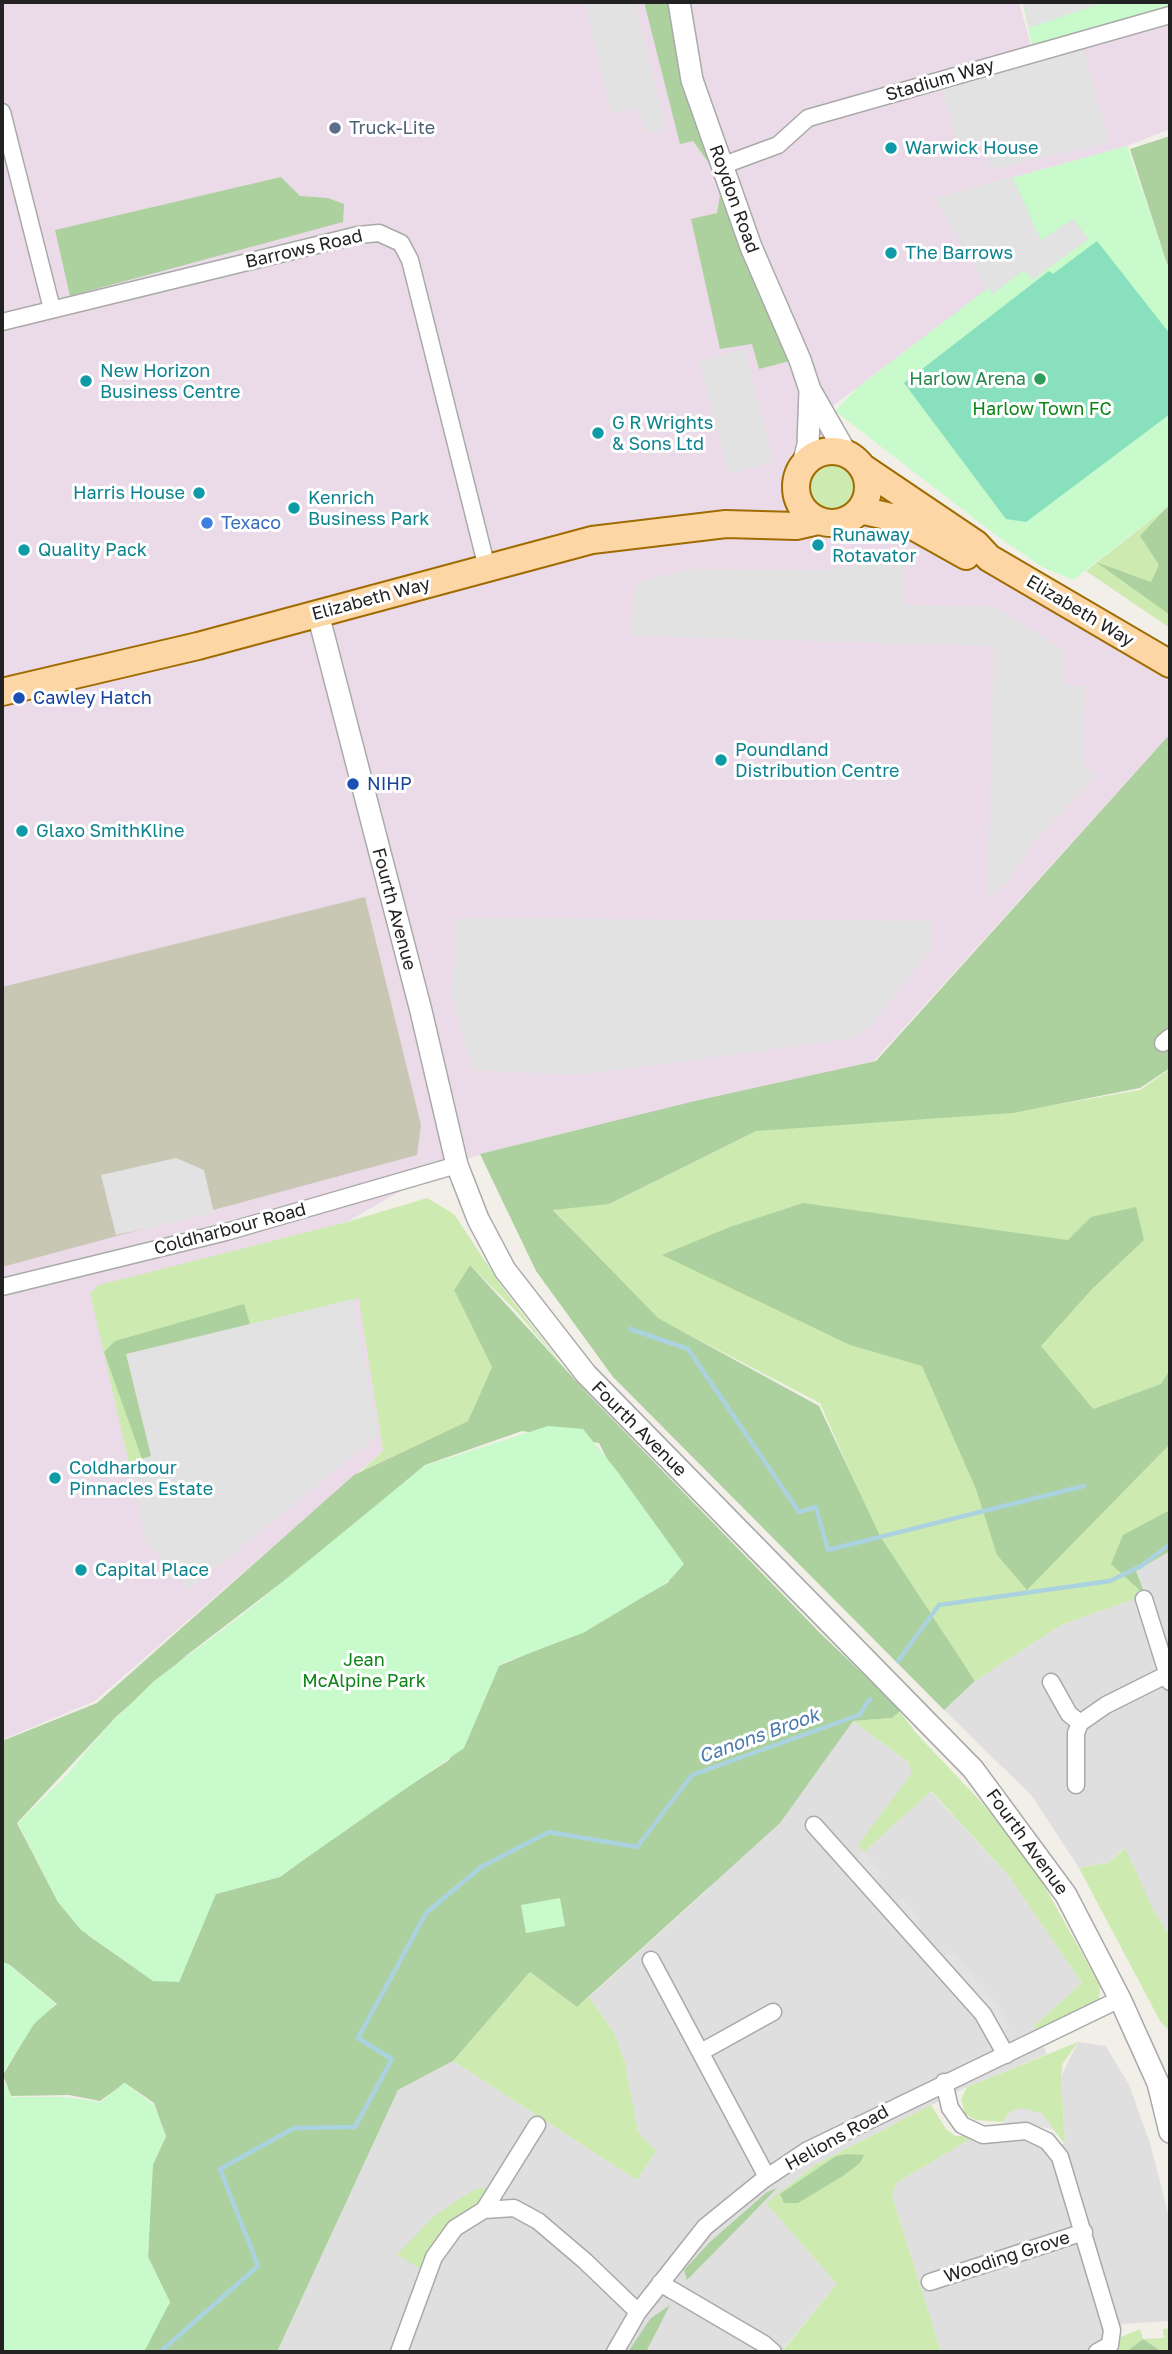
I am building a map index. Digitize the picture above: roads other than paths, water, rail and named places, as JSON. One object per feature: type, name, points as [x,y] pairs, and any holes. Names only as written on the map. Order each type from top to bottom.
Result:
[{"type":"main road","points":[[823,452],[854,460],[868,489],[860,510],[839,522],[818,520],[801,507],[799,475],[823,452]]},
{"type":"main road","name":"Elizabeth Way","points":[[854,460],[976,544],[989,558],[1170,664]]},
{"type":"main road","name":"Elizabeth Way","points":[[743,523],[774,506],[799,475]]},
{"type":"main road","name":"Elizabeth Way","points":[[860,510],[900,519],[969,557],[989,558]]},
{"type":"main road","name":"Elizabeth Way","points":[[2,691],[198,646],[592,540],[743,523],[796,526],[818,520]]},
{"type":"street","name":"Roydon Road","points":[[678,2],[692,80],[755,257],[800,360],[810,390],[854,460]]},
{"type":"street","name":"Stadium Way","points":[[721,166],[778,145],[808,118],[1170,15]]},
{"type":"street","points":[[2,112],[52,309]]},
{"type":"street","name":"Barrows Road","points":[[2,321],[358,235],[379,233],[401,243],[410,260],[486,568]]},
{"type":"street","name":"Roydon Road","points":[[799,475],[808,445],[810,390]]},
{"type":"street","name":"Fourth Avenue","points":[[318,614],[421,1011],[457,1165],[478,1219],[505,1270],[545,1325],[586,1374],[973,1769],[1066,1895],[1164,2082],[1170,2132]]},
{"type":"street","name":"Coldharbour Road","points":[[2,1287],[226,1232],[457,1165]]},
{"type":"street","points":[[1076,1785],[1076,1732],[1080,1723],[1106,1705],[1169,1679],[1144,1599]]},
{"type":"street","points":[[1051,1682],[1069,1714],[1080,1723]]},
{"type":"street","points":[[814,1825],[983,2014],[1006,2055]]},
{"type":"street","points":[[651,1960],[767,2177]]},
{"type":"street","name":"Helions Road","points":[[615,2352],[638,2312],[705,2227],[767,2177],[808,2150],[1120,1999]]},
{"type":"street","points":[[701,2052],[773,2012]]},
{"type":"street","name":"Wooding Grove","points":[[944,2082],[950,2108],[962,2125],[983,2135],[1026,2132],[1047,2141],[1060,2157],[1112,2330],[1110,2345],[1097,2352]]},
{"type":"street","points":[[400,2352],[434,2258],[455,2228],[484,2210],[537,2125]]},
{"type":"street","points":[[484,2210],[514,2208],[538,2221],[638,2312]]},
{"type":"street","name":"Wooding Grove","points":[[930,2282],[1084,2232]]},
{"type":"street","points":[[660,2283],[773,2352]]},
{"type":"waterway","points":[[630,1329],[688,1349],[799,1512],[816,1507],[828,1550],[1084,1486]]},
{"type":"waterway","name":"Canons Brook","points":[[898,1661],[939,1605],[1110,1581],[1141,1566],[1170,1544]]},
{"type":"waterway","name":"Canons Brook","points":[[160,2352],[258,2266],[220,2169],[294,2128],[355,2127],[392,2059],[358,2038],[426,1913],[481,1867],[549,1832],[637,1847],[692,1775],[859,1715],[870,1699]]},
{"type":"place","name":"Truck-Lite","points":[[335,128]]},
{"type":"place","name":"Warwick House","points":[[891,148]]},
{"type":"place","name":"The Barrows","points":[[891,253]]},
{"type":"place","name":"Harlow Arena","points":[[1040,379]]},
{"type":"place","name":"New Horizon Business Centre","points":[[86,381]]},
{"type":"place","name":"G R Wrights & Sons Ltd","points":[[598,433]]},
{"type":"place","name":"Harris House","points":[[199,493]]},
{"type":"place","name":"Kenrich Business Park","points":[[294,508]]},
{"type":"place","name":"Texaco","points":[[207,523]]},
{"type":"place","name":"Runaway Rotavator","points":[[818,545]]},
{"type":"place","name":"Quality Pack","points":[[24,550]]},
{"type":"place","name":"Cawley Hatch","points":[[19,698]]},
{"type":"place","name":"Poundland Distribution Centre","points":[[721,760]]},
{"type":"place","name":"NIHP","points":[[353,784]]},
{"type":"place","name":"Glaxo SmithKline","points":[[22,831]]},
{"type":"place","name":"Coldharbour Pinnacles Estate","points":[[55,1478]]},
{"type":"place","name":"Capital Place","points":[[81,1570]]},
{"type":"park label","name":"Harlow Town FC","points":[[1042,409]]},
{"type":"park label","name":"Jean McAlpine Park","points":[[364,1670]]}]
